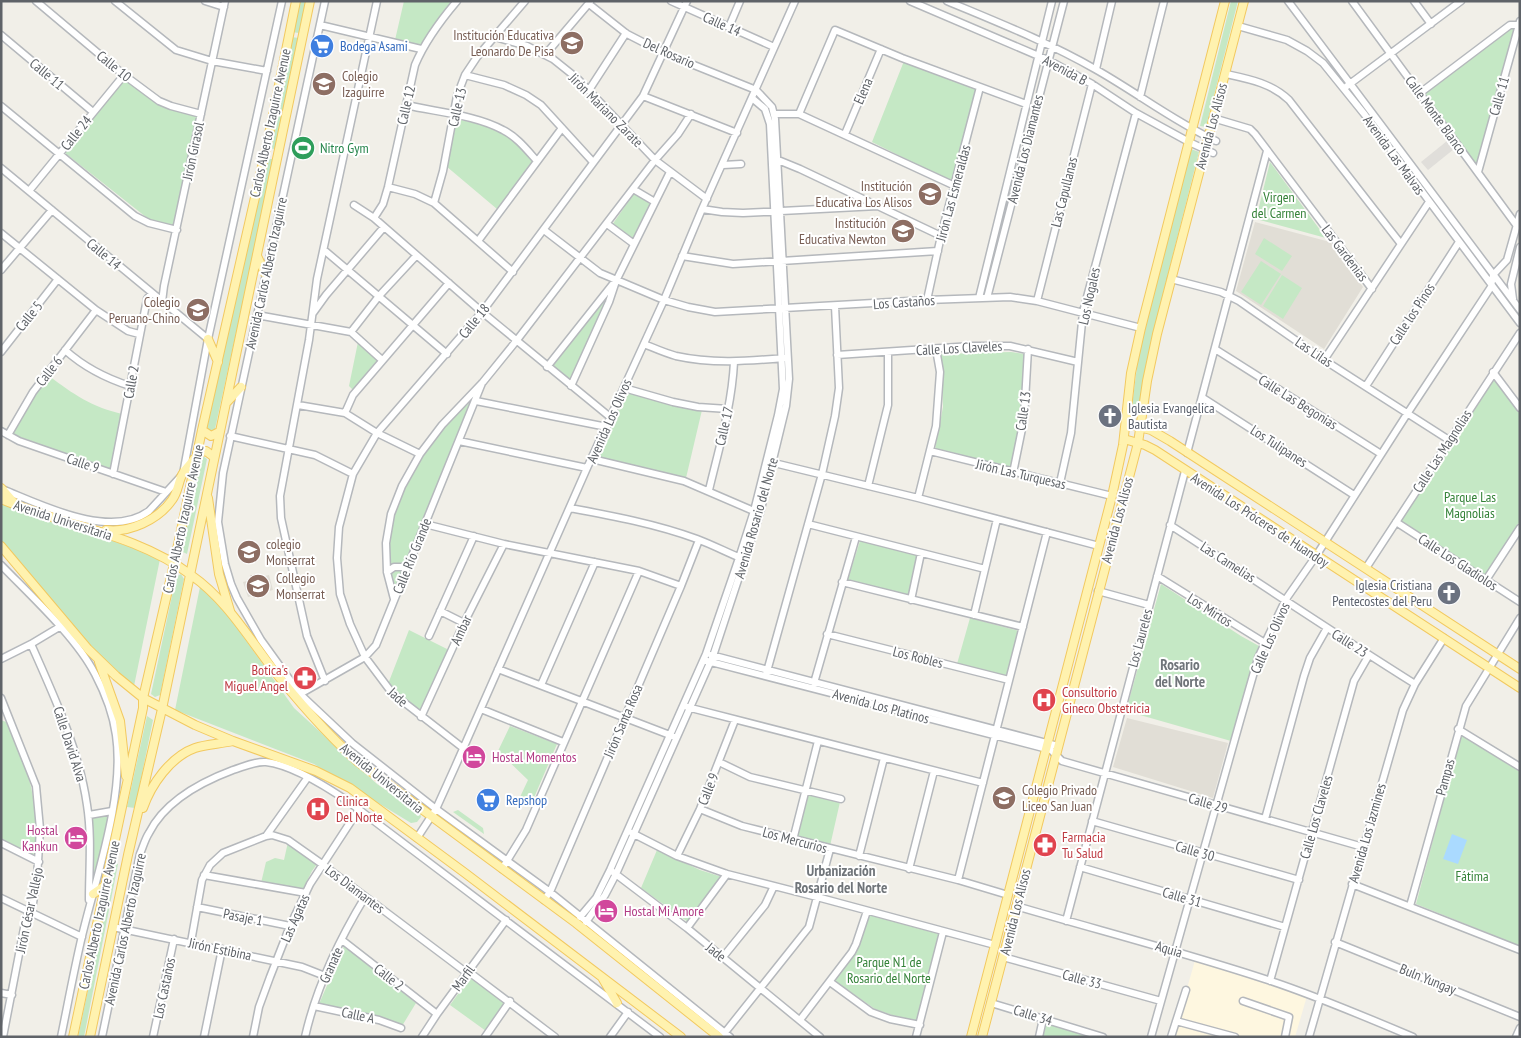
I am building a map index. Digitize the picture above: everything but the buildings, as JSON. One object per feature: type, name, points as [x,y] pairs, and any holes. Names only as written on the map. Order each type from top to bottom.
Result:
[{"type":"main road","name":"Carlos Alberto Izaguirre Avenue","points":[[73,1037],[196,455],[266,149],[296,1]]},
{"type":"main road","name":"Carlos Alberto Izaguirre Avenue","points":[[90,1037],[128,855],[162,709],[310,1]]},
{"type":"main road","name":"Avenida Los Alisos","points":[[972,1035],[1112,496],[1124,439],[1131,373],[1141,328],[1225,1]]},
{"type":"main road","name":"Avenida Los Alisos","points":[[982,1036],[1088,626],[1138,443],[1147,381],[1157,334],[1244,1]]},
{"type":"main road","points":[[266,149],[273,156],[280,151]]},
{"type":"main road","points":[[257,256],[266,273]]},
{"type":"main road","points":[[208,339],[218,362]]},
{"type":"main road","points":[[227,402],[242,387]]},
{"type":"main road","name":"Avenida Los Próceres de Huandoy","points":[[1126,424],[1151,430],[1520,669]]},
{"type":"main road","points":[[202,430],[212,436],[220,432]]},
{"type":"main road","name":"Avenida Los Próceres de Huandoy","points":[[1124,439],[1155,450],[1184,471],[1520,688]]},
{"type":"main road","points":[[87,520],[94,528],[114,531],[131,528],[151,519],[164,510],[172,500],[178,490],[183,474],[196,455],[206,451],[214,457]]},
{"type":"main road","points":[[183,474],[188,495]]},
{"type":"main road","points":[[1,488],[17,506]]},
{"type":"main road","points":[[207,489],[219,574],[231,613]]},
{"type":"main road","name":"Avenida Universitaria","points":[[1,499],[54,518],[94,528],[142,547],[190,574],[213,594],[259,643],[300,703],[358,762],[724,1036]]},
{"type":"main road","points":[[214,536],[222,545]]},
{"type":"main road","name":"Avenida Universitaria","points":[[1,546],[63,624],[98,660],[144,698],[162,709],[233,741],[334,779],[350,788],[681,1037]]},
{"type":"main road","points":[[1078,624],[1088,626]]},
{"type":"main road","points":[[98,660],[120,721],[127,785]]},
{"type":"main road","points":[[117,831],[120,835],[126,837],[133,833],[147,797],[165,770],[179,756],[195,748],[233,741]]},
{"type":"main road","points":[[266,753],[266,762]]},
{"type":"main road","points":[[113,852],[120,849],[128,855]]},
{"type":"main road","points":[[93,894],[106,885]]},
{"type":"main road","points":[[601,976],[617,1003]]},
{"type":"main road","points":[[975,1022],[986,1024]]},
{"type":"main road","points":[[972,1035],[982,1036]]},
{"type":"street","name":"Calle 10","points":[[36,1],[124,75],[159,101],[201,114]]},
{"type":"street","points":[[115,1],[176,50],[212,61],[267,71]]},
{"type":"street","points":[[205,1],[224,4]]},
{"type":"street","points":[[164,494],[183,474],[208,339],[282,1]]},
{"type":"street","name":"Avenida Carlos Alberto Izaguirre","points":[[222,545],[218,522],[222,473],[325,1]]},
{"type":"street","points":[[325,680],[307,636],[281,518],[280,496],[298,405],[317,279],[377,1]]},
{"type":"street","name":"Calle 12","points":[[374,218],[383,204],[388,187],[415,65],[422,50],[457,1]]},
{"type":"street","name":"Calle 13","points":[[434,203],[443,171],[457,96],[465,75],[477,57],[525,1]]},
{"type":"street","name":"Calle 14","points":[[671,1],[686,4],[729,27],[774,47]]},
{"type":"street","points":[[729,27],[740,1]]},
{"type":"street","name":"Avenida Los Olivos","points":[[417,838],[436,809],[481,710],[795,1]]},
{"type":"street","name":"Avenida B","points":[[910,1],[1048,60],[1092,84],[1136,113],[1213,153]]},
{"type":"street","name":"Avenida B","points":[[947,1],[1041,40],[1096,69],[1192,129],[1216,141]]},
{"type":"street","name":"Avenida Los Diamantes","points":[[979,298],[1052,1]]},
{"type":"street","name":"Avenida Los Diamantes","points":[[987,298],[1064,1]]},
{"type":"street","points":[[1096,69],[1112,1]]},
{"type":"street","points":[[1140,97],[1164,1]]},
{"type":"street","name":"Avenida Las Malvas","points":[[1288,1],[1520,310]]},
{"type":"street","name":"Calle Monte Blanco","points":[[1352,1],[1518,227]]},
{"type":"street","points":[[1414,1],[1431,24]]},
{"type":"street","points":[[1344,89],[1461,1]]},
{"type":"street","points":[[545,55],[590,3]]},
{"type":"street","name":"Del Rosario","points":[[590,3],[626,33],[664,53],[756,90]]},
{"type":"street","name":"Jirón Girasol","points":[[162,302],[224,4]]},
{"type":"street","name":"Calle 18","points":[[364,657],[340,594],[337,558],[339,527],[353,474],[377,433],[482,312],[643,96],[686,4]]},
{"type":"street","points":[[1420,93],[1510,25],[1519,23]]},
{"type":"street","name":"Calle 11","points":[[1478,172],[1519,23]]},
{"type":"street","points":[[320,25],[422,50]]},
{"type":"street","name":"Avenida Las Malvas","points":[[1238,26],[1275,36],[1296,45],[1324,63],[1520,324]]},
{"type":"street","points":[[799,114],[833,32],[837,30],[881,49],[1026,104]]},
{"type":"street","points":[[589,90],[626,33]]},
{"type":"street","name":"Calle 11","points":[[1,35],[93,112]]},
{"type":"street","name":"Jirón Mariano Zarate","points":[[495,36],[527,46],[545,55],[578,79],[655,160],[707,199]]},
{"type":"street","name":"Elena","points":[[845,134],[881,49]]},
{"type":"street","points":[[1226,74],[1265,84],[1282,93],[1401,244]]},
{"type":"street","name":"Calle 24","points":[[29,191],[124,75]]},
{"type":"street","points":[[465,75],[504,85],[526,95],[541,105],[593,162]]},
{"type":"street","name":"Las Capullanas","points":[[1037,301],[1092,84]]},
{"type":"street","name":"Jirón Las Esmeraldas","points":[[927,300],[980,87]]},
{"type":"street","points":[[756,90],[772,107],[775,114],[799,114],[955,186]]},
{"type":"street","points":[[643,96],[737,132]]},
{"type":"street","name":"Avenida Rosario del Norte","points":[[586,922],[605,895],[616,874],[631,833],[708,658],[757,512],[788,392],[768,114],[752,98]]},
{"type":"street","points":[[406,105],[486,122],[504,130],[519,141],[537,162]]},
{"type":"street","points":[[1,106],[135,216],[149,223],[176,230]]},
{"type":"street","name":"Los Nogales","points":[[1060,483],[1072,433],[1083,312],[1136,113]]},
{"type":"street","points":[[394,599],[387,572],[386,543],[391,514],[402,486],[420,454],[442,425],[483,382],[517,340],[655,160],[678,134],[691,114]]},
{"type":"street","name":"Avenida Rosario del Norte","points":[[775,114],[778,160],[776,212]]},
{"type":"street","name":"Las Gardenias","points":[[1213,118],[1250,130],[1260,139],[1267,151],[1372,289]]},
{"type":"street","points":[[478,241],[562,128]]},
{"type":"street","points":[[1187,453],[1267,151]]},
{"type":"street","points":[[770,162],[778,160],[800,169],[942,236]]},
{"type":"street","points":[[723,165],[741,164]]},
{"type":"street","name":"Calle 14","points":[[1,168],[208,339]]},
{"type":"street","points":[[571,386],[609,302],[616,280],[670,172]]},
{"type":"street","points":[[388,187],[415,194],[434,203],[513,272]]},
{"type":"street","points":[[633,189],[655,202]]},
{"type":"street","points":[[1324,360],[1428,202]]},
{"type":"street","points":[[354,206],[374,218],[547,367],[610,417]]},
{"type":"street","points":[[702,209],[729,213],[879,206]]},
{"type":"street","points":[[1,270],[52,210]]},
{"type":"street","points":[[1512,279],[1502,286],[1491,287],[1493,275],[1507,260],[1518,227],[1520,214]]},
{"type":"street","points":[[607,224],[634,244]]},
{"type":"street","points":[[313,314],[326,295],[384,227]]},
{"type":"street","name":"Los Castaños","points":[[544,230],[600,273],[664,300],[715,312],[1010,297],[1037,301],[1141,328]]},
{"type":"street","points":[[1,233],[96,310],[128,331],[139,334]]},
{"type":"street","name":"Calle los Pinos","points":[[1366,386],[1459,242]]},
{"type":"street","points":[[1514,302],[1511,288],[1520,247]]},
{"type":"street","points":[[324,250],[447,354]]},
{"type":"street","points":[[682,256],[733,264],[938,251]]},
{"type":"street","points":[[351,332],[379,296],[416,256]]},
{"type":"street","name":"Las Lilas","points":[[1171,279],[1229,295],[1240,301],[1324,360],[1449,440]]},
{"type":"street","name":"Calle 5","points":[[1,352],[58,280]]},
{"type":"street","points":[[547,367],[616,280]]},
{"type":"street","points":[[345,413],[353,394],[449,283]]},
{"type":"street","name":"Calle Los Olivos","points":[[1151,1037],[1264,643],[1286,600],[1406,414],[1491,287]]},
{"type":"street","name":"Calle 2","points":[[113,474],[139,334],[147,299],[152,293]]},
{"type":"street","points":[[766,673],[822,474],[835,416],[838,388],[835,306]]},
{"type":"street","name":"Calle 6","points":[[8,435],[33,392],[96,310]]},
{"type":"street","points":[[257,315],[351,332],[382,360]]},
{"type":"street","name":"Calle Las Magnolias","points":[[1366,568],[1520,333]]},
{"type":"street","points":[[644,344],[675,356],[706,360],[734,362],[785,358]]},
{"type":"street","name":"Calle Los Claveles","points":[[837,355],[972,346],[1000,346],[1028,349],[1078,362]]},
{"type":"street","points":[[918,498],[936,426],[940,372],[936,349]]},
{"type":"street","name":"Calle 13","points":[[1013,473],[1024,419],[1028,349]]},
{"type":"street","name":"Calle Las Begonias","points":[[1215,349],[1381,454]]},
{"type":"street","points":[[65,350],[80,363],[95,372],[130,386]]},
{"type":"street","points":[[868,486],[888,405],[888,352]]},
{"type":"street","name":"Calle 17","points":[[709,490],[728,409],[733,383],[734,362]]},
{"type":"street","points":[[1493,372],[1520,408]]},
{"type":"street","name":"Calle Río Grande","points":[[300,694],[364,657],[376,645],[483,382]]},
{"type":"street","points":[[624,388],[698,408],[728,409]]},
{"type":"street","name":"Los Tulipanes","points":[[1203,398],[1354,495]]},
{"type":"street","points":[[476,401],[606,427]]},
{"type":"street","points":[[298,405],[345,413],[377,433],[420,454]]},
{"type":"street","name":"Calle 9","points":[[1,430],[19,441],[164,494]]},
{"type":"street","points":[[230,436],[315,455],[353,474]]},
{"type":"street","points":[[459,441],[587,468]]},
{"type":"street","name":"Jirón Las Turquesas","points":[[930,451],[1112,496]]},
{"type":"street","points":[[592,459],[684,480],[757,512]]},
{"type":"street","points":[[769,462],[918,498],[1099,546]]},
{"type":"street","name":"Los Laureles","points":[[1066,921],[1184,471]]},
{"type":"street","name":"Avenida Universitaria","points":[[1,488],[41,505],[87,520],[111,524],[134,520],[149,511],[164,494]]},
{"type":"street","points":[[570,508],[628,518],[699,540],[742,559]]},
{"type":"street","points":[[974,615],[996,519]]},
{"type":"street","name":"Calle Los Gladiolos","points":[[1396,522],[1520,602]]},
{"type":"street","points":[[425,524],[504,544],[638,571],[681,586]]},
{"type":"street","points":[[808,524],[985,569]]},
{"type":"street","name":"Las Camelias","points":[[1170,525],[1286,600]]},
{"type":"street","points":[[1486,580],[1520,528]]},
{"type":"street","points":[[958,880],[1047,532]]},
{"type":"street","points":[[429,636],[474,536]]},
{"type":"street","points":[[814,682],[856,537]]},
{"type":"street","name":"Jirón Santa Rosa","points":[[544,900],[550,892],[699,540]]},
{"type":"street","name":"Ambar","points":[[421,717],[464,623],[504,544]]},
{"type":"street","name":"Avenida Universitaria","points":[[222,545],[225,564],[234,591],[259,643],[300,694],[352,743],[436,809],[550,892],[724,1036]]},
{"type":"street","points":[[911,600],[921,553]]},
{"type":"street","points":[[541,685],[595,562]]},
{"type":"street","name":"Avenida Universitaria","points":[[1,565],[63,624],[95,673],[111,713],[117,750],[116,787],[82,937]]},
{"type":"street","points":[[387,572],[394,567],[407,567]]},
{"type":"street","points":[[502,869],[526,830],[638,571]]},
{"type":"street","name":"Los Mirtos","points":[[1157,576],[1211,612],[1264,643]]},
{"type":"street","points":[[842,582],[1023,627]]},
{"type":"street","points":[[1098,591],[1149,605]]},
{"type":"street","name":"Calle 23","points":[[1286,600],[1415,684]]},
{"type":"street","points":[[440,611],[464,623]]},
{"type":"street","name":"Pampas","points":[[1410,906],[1458,729],[1466,706],[1520,618]]},
{"type":"street","points":[[1,659],[31,644],[63,624]]},
{"type":"street","points":[[1265,819],[1310,658],[1327,628]]},
{"type":"street","name":"Los Robles","points":[[827,634],[1009,680]]},
{"type":"street","name":"Avenida Los Jazmines","points":[[1309,1037],[1362,847],[1403,710],[1415,684],[1444,638]]},
{"type":"street","name":"Calle David Alva","points":[[31,644],[81,770],[89,815],[91,850],[89,909]]},
{"type":"street","name":"Calle Los Claveles","points":[[1270,981],[1354,681],[1369,655]]},
{"type":"street","name":"Jade","points":[[364,657],[392,693],[463,748]]},
{"type":"street","name":"Avenida Los Platinos","points":[[708,658],[995,733],[1047,746],[1058,746]]},
{"type":"street","points":[[498,669],[674,736]]},
{"type":"street","name":"Avenida Los Platinos","points":[[766,673],[814,682],[995,733]]},
{"type":"street","name":"Jirón César Vallejo","points":[[1,698],[4,713],[36,786],[40,812],[39,862],[33,903],[25,923],[3,1037]]},
{"type":"street","points":[[687,707],[983,783]]},
{"type":"street","points":[[481,710],[563,742]]},
{"type":"street","name":"Calle 9","points":[[677,856],[700,809],[735,720]]},
{"type":"street","points":[[1458,729],[1520,767]]},
{"type":"street","points":[[793,840],[818,741]]},
{"type":"street","name":"Avenida Los Platinos","points":[[1047,746],[1056,754]]},
{"type":"street","name":"Calle 29","points":[[1056,754],[1062,761],[1362,847]]},
{"type":"street","points":[[859,856],[884,758]]},
{"type":"street","points":[[266,762],[308,777],[334,792],[660,1037]]},
{"type":"street","name":"Avenida Carlos Alberto Izaguirre","points":[[102,1037],[140,854],[149,831],[176,800],[199,786],[228,772],[266,762]]},
{"type":"street","points":[[719,762],[750,777],[841,799]]},
{"type":"street","points":[[909,868],[934,771]]},
{"type":"street","points":[[191,942],[202,880],[210,865],[223,853],[266,836],[308,777]]},
{"type":"street","name":"Los Mercurios","points":[[700,809],[742,826],[958,880],[1008,895]]},
{"type":"street","name":"Las Agatas","points":[[253,1037],[260,1007],[290,926],[322,864],[359,810]]},
{"type":"street","points":[[89,815],[112,811]]},
{"type":"street","name":"Calle 30","points":[[1092,821],[1299,880]]},
{"type":"street","points":[[631,833],[677,856],[727,874],[995,945]]},
{"type":"street","name":"Avenida Rosario del Norte","points":[[580,917],[596,898],[631,833]]},
{"type":"street","name":"Los Diamantes","points":[[266,836],[283,837],[322,864],[467,973],[474,974],[552,1036]]},
{"type":"street","points":[[1,844],[39,862]]},
{"type":"street","points":[[724,1036],[809,927],[830,849]]},
{"type":"street","name":"Calle 31","points":[[1080,867],[1285,927]]},
{"type":"street","name":"Jade","points":[[610,870],[687,928],[820,1037]]},
{"type":"street","points":[[687,928],[727,874]]},
{"type":"street","points":[[204,875],[306,893]]},
{"type":"street","points":[[1352,884],[1520,950]]},
{"type":"street","points":[[723,957],[765,905],[774,886]]},
{"type":"street","name":"Granate","points":[[305,1037],[325,976],[365,897]]},
{"type":"street","points":[[1,898],[82,937],[61,1037]]},
{"type":"street","name":"Aquia","points":[[1016,906],[1176,951],[1270,981],[1319,998],[1413,1037]]},
{"type":"street","name":"Pasaje 1","points":[[196,907],[290,926]]},
{"type":"street","points":[[800,1020],[830,982],[856,944],[867,911]]},
{"type":"street","name":"Marfil","points":[[422,1037],[506,920]]},
{"type":"street","name":"Jirón Estibina","points":[[113,927],[302,967],[325,976]]},
{"type":"street","points":[[916,1037],[944,932]]},
{"type":"street","name":"Los Castaños","points":[[154,1037],[174,939]]},
{"type":"street","name":"Calle 2","points":[[342,940],[437,1014]]},
{"type":"street","name":"Buln Yungay","points":[[1335,942],[1520,1017]]},
{"type":"street","points":[[204,1037],[222,949]]},
{"type":"street","name":"Calle 33","points":[[1003,957],[1162,1000]]},
{"type":"street","points":[[830,982],[871,1012],[890,1019],[920,1025]]},
{"type":"street","points":[[1171,1037],[1186,990]]},
{"type":"street","points":[[1,993],[12,995]]},
{"type":"street","points":[[1243,1001],[1290,1017],[1285,1037]]},
{"type":"street","points":[[485,1037],[510,1002]]},
{"type":"street","name":"Calle 34","points":[[991,1003],[1100,1036]]},
{"type":"street","name":"Calle A","points":[[314,1006],[379,1020],[401,1028]]},
{"type":"street","points":[[610,1037],[628,1012]]},
{"type":"street","points":[[1039,1037],[1043,1019]]},
{"type":"street","points":[[1176,1021],[1235,1037]]},
{"type":"street","points":[[1516,1037],[1520,1028]]},
{"type":"shaded area","points":[[1447,141],[1454,149],[1428,170],[1421,162]]},
{"type":"shaded area","points":[[1255,222],[1330,242],[1363,287],[1324,349],[1236,291]]},
{"type":"shaded area","name":"Collegio Monserrat","points":[[269,575],[273,590],[248,597],[243,582]]},
{"type":"shaded area","points":[[1127,718],[1228,743],[1213,798],[1113,767]]},
{"type":"shaded area","points":[[1196,957],[1307,996],[1295,1037],[1173,1037]]},
{"type":"green space","points":[[299,1],[306,1],[299,33],[292,32]]},
{"type":"green space","points":[[404,1],[454,1],[420,47],[395,40]]},
{"type":"green space","points":[[1231,1],[1238,1],[1206,127],[1200,126]]},
{"type":"green space","points":[[1511,28],[1515,30],[1478,161],[1474,164],[1423,94]]},
{"type":"green space","points":[[291,37],[299,38],[277,148],[273,149],[269,146]]},
{"type":"green space","points":[[904,61],[977,88],[952,182],[872,142]]},
{"type":"green space","points":[[124,77],[162,107],[196,114],[198,118],[174,226],[151,221],[65,153]]},
{"type":"green space","points":[[457,119],[487,126],[506,134],[534,161],[497,209],[446,166]]},
{"type":"green space","points":[[1191,149],[1199,152],[1153,333],[1142,394],[1137,408],[1132,406],[1138,359]]},
{"type":"green space","points":[[267,159],[274,159],[215,429],[210,431],[207,428]]},
{"type":"green space","name":"Virgen del Carmen","points":[[1270,162],[1326,238],[1256,219]]},
{"type":"green space","points":[[635,192],[651,202],[633,241],[612,225]]},
{"type":"green space","points":[[1264,238],[1292,256],[1282,271],[1255,254]]},
{"type":"green space","points":[[1261,261],[1281,274],[1261,305],[1241,292]]},
{"type":"green space","points":[[1282,275],[1302,288],[1283,319],[1263,306]]},
{"type":"green space","points":[[604,299],[607,302],[571,383],[550,366]]},
{"type":"green space","points":[[358,342],[379,361],[353,390],[349,386]]},
{"type":"green space","points":[[1011,352],[1025,354],[1020,426],[1012,468],[935,449],[943,407],[941,354]]},
{"type":"green space","points":[[49,376],[83,399],[101,408],[122,414],[111,470],[12,434],[35,395]]},
{"type":"green space","name":"Parque Las Magnolias","points":[[1493,378],[1520,414],[1520,521],[1485,575],[1401,521]]},
{"type":"green space","points":[[628,391],[683,407],[702,410],[686,478],[601,460],[598,455],[625,392]]},
{"type":"green space","points":[[474,399],[395,591],[390,567],[389,548],[391,527],[401,496],[416,466],[434,439],[451,419]]},
{"type":"green space","points":[[203,456],[207,459],[187,554],[181,551],[199,458]]},
{"type":"green space","points":[[1,502],[160,559],[134,686],[118,674],[88,644],[1,541]]},
{"type":"green space","points":[[860,541],[918,555],[909,596],[847,582]]},
{"type":"green space","points":[[181,574],[184,579],[160,695],[155,697],[151,694],[176,577]]},
{"type":"green space","points":[[1161,584],[1259,646],[1254,657],[1231,741],[1126,711]]},
{"type":"green space","points":[[200,587],[225,611],[294,708],[377,784],[420,813],[421,817],[417,822],[411,823],[314,764],[175,710]]},
{"type":"green space","points":[[970,618],[1019,631],[1006,677],[957,664]]},
{"type":"green space","points":[[409,630],[449,650],[420,713],[388,684]]},
{"type":"green space","points":[[147,716],[153,720],[135,808],[127,807]]},
{"type":"green space","points":[[1,720],[6,722],[23,762],[31,787],[36,828],[35,853],[31,855],[1,841]]},
{"type":"green space","points":[[510,726],[557,744],[530,807],[526,806],[527,803],[520,797],[528,780],[498,751]]},
{"type":"green space","name":"Fátima","points":[[1461,735],[1520,772],[1520,946],[1416,904]]},
{"type":"green space","points":[[808,795],[840,802],[830,846],[797,838]]},
{"type":"green space","points":[[458,810],[483,828],[484,834],[453,812]]},
{"type":"green space","points":[[109,814],[92,890],[94,853],[92,817]]},
{"type":"green space","points":[[288,842],[317,864],[302,891],[261,883],[266,862],[275,858],[284,860]]},
{"type":"green space","points":[[657,850],[700,870],[722,877],[688,922],[641,888]]},
{"type":"green space","points":[[115,863],[118,864],[84,1037],[78,1037]]},
{"type":"green space","name":"Parque N1 de Rosario del Norte","points":[[869,915],[939,934],[917,1021],[875,1009],[835,981],[861,939]]},
{"type":"green space","points":[[344,946],[416,1003],[402,1026],[390,1020],[319,1004]]},
{"type":"green space","points":[[469,979],[472,979],[503,1002],[504,1006],[486,1031],[450,1005]]},
{"type":"green space","points":[[1047,1022],[1093,1037],[1043,1037]]},
{"type":"water","points":[[1452,834],[1467,840],[1458,864],[1443,859]]},
{"type":"place","name":"Institución Educativa Leonardo De Pisa","points":[[572,43]]},
{"type":"place","name":"Bodega Asami","points":[[322,46]]},
{"type":"place","name":"Colegio Izaguirre","points":[[324,84]]},
{"type":"place","name":"Nitro Gym","points":[[303,148]]},
{"type":"place","name":"Institución Educativa Los Alisos","points":[[930,194]]},
{"type":"place","name":"Institución Educativa Newton","points":[[903,231]]},
{"type":"place","name":"Colegio Peruano-Chino","points":[[198,310]]},
{"type":"place","name":"Iglesia Evangelica Bautista","points":[[1110,416]]},
{"type":"place","name":"colegio Monserrat","points":[[249,552]]},
{"type":"place","name":"Collegio Monserrat","points":[[258,586]]},
{"type":"place","name":"Iglesia Cristiana Pentecostes del Peru","points":[[1449,593]]},
{"type":"place","name":"Botica's Miguel Angel","points":[[305,678]]},
{"type":"place","name":"Consultorio Gineco Obstetricia","points":[[1044,700]]},
{"type":"place","name":"Hostal Momentos","points":[[474,757]]},
{"type":"place","name":"Colegio Privado Liceo San Juan","points":[[1004,798]]},
{"type":"place","name":"Repshop","points":[[488,800]]},
{"type":"place","name":"Clinica Del Norte","points":[[318,809]]},
{"type":"place","name":"Hostal Kankun","points":[[76,838]]},
{"type":"place","name":"Farmacia Tu Salud","points":[[1045,845]]},
{"type":"place","name":"Hostal Mi Amore","points":[[606,911]]},
{"type":"district","name":"Rosario del Norte","points":[[1180,672]]},
{"type":"district","name":"Urbanización Rosario del Norte","points":[[841,878]]}]
